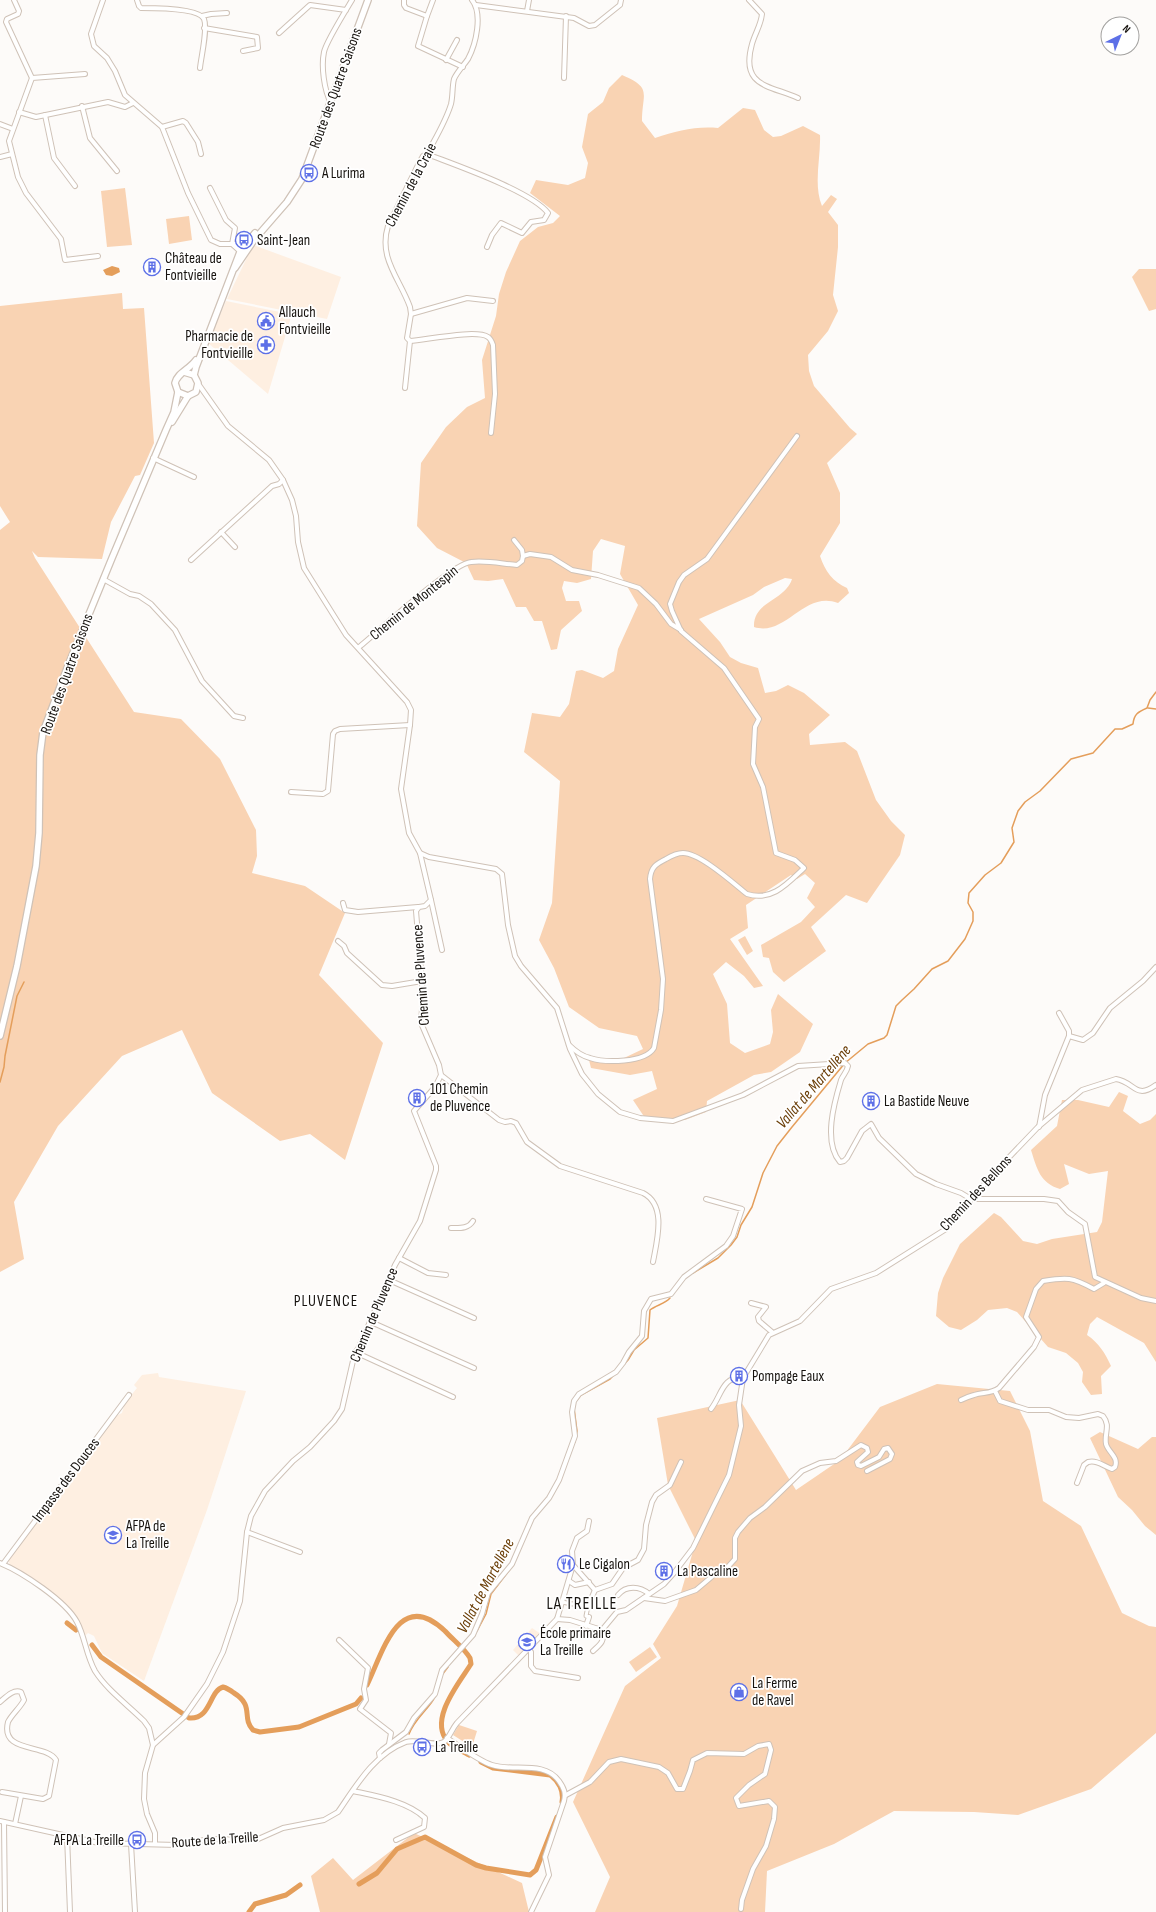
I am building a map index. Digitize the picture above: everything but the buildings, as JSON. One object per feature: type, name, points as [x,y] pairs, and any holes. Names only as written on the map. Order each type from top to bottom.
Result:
[{"type":"main road","name":"Route des Quatre Saisons","points":[[194,375],[200,355],[243,251],[287,202],[302,179],[331,104],[368,0]]},
{"type":"main road","name":"Route des Quatre Saisons","points":[[0,1036],[14,978],[36,866],[39,833],[40,756],[43,732],[103,579],[153,458],[174,412],[178,392],[175,386],[176,379],[200,355]]},
{"type":"main road","points":[[184,372],[194,375],[198,385]]},
{"type":"main road","name":"Route des Quatre Saisons","points":[[166,430],[198,385]]},
{"type":"main road","points":[[178,392],[191,395]]},
{"type":"street","points":[[14,0],[19,11],[18,14],[7,19],[6,22],[32,78],[9,141],[18,177],[26,193],[61,239],[64,260],[98,256]]},
{"type":"street","points":[[108,0],[102,1],[91,34],[91,40],[94,46],[107,58],[125,95],[162,127],[188,193],[209,237],[215,243],[236,244],[243,251]]},
{"type":"street","points":[[137,0],[138,6],[141,8],[180,10],[202,16],[227,13]]},
{"type":"street","points":[[331,104],[328,98],[324,69],[324,51],[352,0]]},
{"type":"street","points":[[404,0],[404,5],[406,8],[427,16]]},
{"type":"street","points":[[433,0],[418,46],[462,67]]},
{"type":"street","points":[[472,0],[476,5],[566,16],[580,20],[589,26],[595,25],[620,5],[621,0]]},
{"type":"street","points":[[527,11],[529,0]]},
{"type":"street","points":[[749,0],[762,14],[761,24],[752,46],[750,62],[751,72],[754,78],[772,90],[784,92],[798,98]]},
{"type":"street","points":[[279,33],[310,5],[346,10]]},
{"type":"street","name":"Chemin de la Craie","points":[[410,341],[407,338],[411,314],[406,295],[385,252],[385,235],[418,165],[423,156],[427,154],[447,116],[451,102],[454,80],[474,44],[477,16],[476,5]]},
{"type":"street","points":[[200,68],[204,28],[202,16]]},
{"type":"street","points":[[564,78],[566,16]]},
{"type":"street","points":[[204,28],[257,37],[258,48],[243,51]]},
{"type":"street","points":[[446,60],[453,50],[457,40]]},
{"type":"street","points":[[32,78],[85,74]]},
{"type":"street","points":[[19,112],[30,116],[108,102],[125,107],[133,103]]},
{"type":"street","points":[[82,106],[90,138],[117,171]]},
{"type":"street","points":[[45,114],[54,158],[75,186]]},
{"type":"street","points":[[162,127],[183,121],[186,123],[198,142],[201,154]]},
{"type":"street","points":[[0,124],[13,129]]},
{"type":"street","points":[[0,157],[12,154]]},
{"type":"street","points":[[427,154],[507,186],[545,209],[548,213],[548,217],[542,222],[530,222],[522,233],[502,223],[492,235],[487,247]]},
{"type":"street","points":[[210,188],[226,220],[234,228],[232,244]]},
{"type":"street","points":[[411,314],[467,298],[493,301]]},
{"type":"street","points":[[405,388],[410,341],[466,334],[486,336],[490,338],[493,345],[495,394],[491,433]]},
{"type":"street","points":[[198,385],[228,426],[269,460],[283,480],[292,500],[296,516],[298,542],[304,568],[342,630],[408,702],[411,710],[410,725],[401,789],[409,832],[420,853],[442,950]]},
{"type":"street","points":[[191,395],[205,395]]},
{"type":"street","points":[[681,631],[670,604],[675,589],[684,575],[707,559],[721,538],[752,500],[758,488],[797,436]]},
{"type":"street","points":[[153,458],[194,477]]},
{"type":"street","points":[[191,560],[272,486],[279,484],[283,480]]},
{"type":"street","points":[[221,532],[236,547]]},
{"type":"street","points":[[514,540],[522,550],[523,556],[530,554],[551,557],[572,570],[598,575],[639,588],[656,604],[672,624],[724,668],[759,719],[755,727],[753,764],[766,799],[776,853],[794,860],[804,868],[782,888],[771,894],[755,896],[747,894],[708,863],[696,856],[684,853],[674,855],[656,864],[651,871],[650,879],[663,979],[661,1010],[654,1048],[651,1054],[639,1058],[601,1060],[580,1054],[568,1043]]},
{"type":"street","name":"Chemin de Montespin","points":[[359,647],[444,576],[461,565],[471,562],[518,565],[522,561],[523,556]]},
{"type":"street","points":[[103,579],[130,594],[139,596],[151,604],[175,630],[202,681],[234,716],[243,718]]},
{"type":"street","points":[[290,792],[323,794],[328,791],[333,734],[335,731],[340,729],[410,725]]},
{"type":"street","points":[[420,853],[429,857],[496,869],[502,874],[508,925],[515,956],[521,966],[557,1008],[564,1025],[568,1043],[582,1074],[598,1094],[620,1112],[640,1118],[673,1121],[720,1102],[743,1095],[798,1066],[845,1063],[848,1066],[841,1081],[830,1127],[832,1145],[840,1162],[847,1158],[866,1126],[872,1124],[879,1138],[916,1174],[936,1184],[961,1193],[971,1199],[1044,1199],[1058,1201],[1068,1212],[1085,1224],[1093,1274],[1104,1283],[1141,1298],[1156,1301]]},
{"type":"street","name":"Chemin de Pluvence","points":[[153,1746],[186,1715],[207,1684],[230,1632],[240,1601],[247,1532],[251,1516],[265,1491],[293,1461],[325,1432],[342,1409],[355,1352],[358,1350],[399,1258],[420,1221],[436,1170],[434,1161],[414,1111],[435,1087],[441,1076],[439,1064],[421,1023],[422,981],[416,911],[419,907],[425,906],[430,900]]},
{"type":"street","points":[[343,903],[345,910],[358,912],[419,907]]},
{"type":"street","points":[[338,940],[344,946],[346,954],[382,985],[392,986],[422,981]]},
{"type":"street","points":[[1069,1036],[1083,1040],[1089,1037],[1110,1008],[1143,981],[1156,967]]},
{"type":"street","points":[[1038,1127],[1045,1095],[1069,1036],[1069,1031],[1059,1013]]},
{"type":"street","points":[[441,1076],[499,1120],[516,1123],[527,1142],[560,1166],[643,1193],[651,1197],[656,1204],[658,1235],[653,1262]]},
{"type":"street","name":"Chemin des Bellons","points":[[772,1332],[778,1332],[800,1321],[831,1289],[876,1273],[946,1229],[971,1199],[1038,1127],[1088,1087],[1116,1079],[1140,1092],[1156,1085]]},
{"type":"street","points":[[380,1758],[379,1753],[406,1732],[414,1718],[431,1700],[435,1694],[442,1670],[473,1636],[482,1614],[488,1593],[512,1564],[532,1518],[549,1498],[559,1480],[575,1436],[572,1412],[574,1401],[579,1394],[616,1372],[642,1336],[644,1311],[651,1299],[671,1294],[684,1277],[719,1253],[733,1236],[742,1209],[706,1199]]},
{"type":"street","points":[[451,1228],[465,1228],[471,1225],[473,1221]]},
{"type":"street","points":[[399,1258],[428,1273],[446,1275]]},
{"type":"street","points":[[961,1400],[975,1394],[984,1394],[995,1391],[999,1388],[1038,1341],[1039,1337],[1037,1332],[1026,1317],[1036,1290],[1043,1281],[1074,1279],[1083,1282],[1094,1289],[1104,1283]]},
{"type":"street","points":[[389,1280],[474,1318]]},
{"type":"street","points":[[602,1630],[617,1612],[626,1610],[669,1579],[693,1548],[724,1486],[733,1464],[740,1432],[739,1405],[743,1378],[769,1334],[772,1332],[759,1321],[758,1317],[766,1307],[751,1303]]},
{"type":"street","points":[[371,1322],[474,1368]]},
{"type":"street","points":[[355,1352],[433,1386],[453,1397]]},
{"type":"street","points":[[711,1409],[729,1380],[734,1378],[743,1378]]},
{"type":"street","points":[[995,1391],[1000,1401],[1028,1410],[1049,1410],[1066,1417],[1079,1418],[1094,1414],[1103,1416],[1108,1427],[1106,1444],[1115,1459],[1116,1467],[1112,1469],[1100,1463],[1088,1462],[1084,1465],[1077,1483]]},
{"type":"street","name":"Impasse des Douces","points":[[2,1564],[129,1395]]},
{"type":"street","points":[[644,1598],[665,1601],[670,1600],[680,1594],[696,1590],[715,1574],[725,1570],[735,1559],[735,1538],[738,1532],[750,1518],[765,1507],[802,1471],[820,1463],[836,1461],[861,1445],[867,1448],[868,1452],[857,1462],[858,1465],[861,1466],[879,1457],[884,1449],[888,1448],[892,1454],[890,1459],[867,1472]]},
{"type":"street","points":[[586,1626],[588,1606],[595,1590],[612,1584],[623,1568],[638,1560],[645,1544],[646,1526],[652,1502],[656,1495],[670,1485],[681,1462]]},
{"type":"street","points":[[531,1912],[549,1875],[545,1857],[566,1794],[563,1786],[556,1776],[547,1771],[492,1765],[447,1739],[457,1723],[557,1619],[573,1565],[572,1551],[577,1538],[587,1531],[589,1521]]},
{"type":"street","points":[[247,1532],[300,1552]]},
{"type":"street","points":[[2,1564],[33,1580],[72,1616],[80,1628],[84,1646],[101,1680],[144,1721],[149,1728],[153,1746],[146,1773],[144,1799],[147,1814],[155,1833],[154,1843]]},
{"type":"street","points":[[573,1565],[595,1590]]},
{"type":"street","points":[[569,1582],[575,1585],[588,1582]]},
{"type":"street","points":[[618,1595],[622,1591],[632,1588],[641,1589],[649,1594]]},
{"type":"street","points":[[562,1602],[572,1604],[578,1603],[588,1606]]},
{"type":"street","points":[[557,1619],[570,1620],[602,1630]]},
{"type":"street","points":[[593,1651],[604,1638],[602,1630]]},
{"type":"street","points":[[339,1640],[368,1668],[364,1688],[366,1700],[360,1711],[384,1726],[391,1733],[389,1745]]},
{"type":"street","points":[[529,1649],[531,1652],[531,1666],[535,1671],[578,1678]]},
{"type":"street","points":[[0,1702],[12,1692],[21,1692],[24,1700],[7,1723],[6,1736],[14,1745],[48,1752],[53,1755],[56,1760],[49,1796],[43,1799],[2,1792]]},
{"type":"street","name":"Route de la Treille","points":[[2,1821],[99,1844],[154,1843],[177,1845],[210,1839],[256,1840],[283,1828],[330,1817],[338,1812],[369,1770],[380,1758],[406,1742],[418,1741],[437,1744],[447,1739]]},
{"type":"street","points":[[566,1794],[590,1782],[609,1762],[621,1759],[659,1767],[668,1773],[677,1789],[683,1789],[693,1760],[708,1753],[744,1754],[758,1746],[769,1744],[771,1750],[765,1774],[749,1785],[736,1798],[739,1806],[769,1800],[775,1807],[774,1819],[766,1846],[752,1869],[742,1900],[741,1908]]},
{"type":"street","points":[[353,1791],[403,1805],[421,1814],[425,1818],[424,1827],[396,1840]]},
{"type":"street","points":[[15,1824],[21,1796]]},
{"type":"street","points":[[2,1821],[5,1912]]},
{"type":"street","points":[[67,1836],[70,1912]]},
{"type":"street","points":[[131,1844],[135,1912]]},
{"type":"shaded area","points":[[622,75],[632,80],[642,88],[644,98],[642,121],[655,138],[686,130],[718,128],[743,108],[755,110],[764,130],[773,137],[781,136],[803,126],[820,135],[818,180],[819,198],[822,206],[831,195],[837,199],[828,212],[838,225],[838,247],[833,295],[838,311],[828,331],[808,355],[809,371],[814,386],[850,428],[857,434],[827,463],[840,493],[840,523],[820,556],[830,575],[838,583],[847,588],[849,593],[838,603],[826,601],[815,603],[776,626],[765,628],[754,627],[755,618],[759,612],[764,606],[783,592],[792,579],[785,578],[764,587],[753,595],[699,619],[720,642],[730,657],[741,663],[758,668],[765,693],[776,691],[788,685],[804,693],[830,715],[809,734],[810,745],[845,742],[857,751],[876,800],[891,821],[905,835],[900,855],[867,903],[846,895],[811,927],[826,951],[784,982],[773,972],[769,958],[763,957],[761,945],[801,922],[815,907],[807,898],[815,883],[805,874],[797,879],[791,875],[746,905],[748,928],[730,939],[763,986],[754,988],[744,976],[726,962],[713,974],[727,1004],[730,1043],[745,1053],[770,1044],[773,1032],[771,1010],[778,994],[813,1024],[800,1052],[771,1072],[754,1075],[707,1101],[706,1112],[685,1120],[647,1121],[633,1100],[657,1089],[652,1071],[630,1075],[591,1068],[589,1060],[626,1061],[624,1058],[643,1049],[637,1036],[599,1028],[569,1007],[554,968],[539,940],[552,903],[560,781],[524,752],[532,713],[560,717],[569,704],[576,671],[582,670],[603,678],[614,671],[618,649],[638,605],[620,574],[625,546],[601,539],[593,551],[591,579],[577,583],[564,581],[562,588],[566,601],[579,601],[582,611],[561,630],[557,649],[551,650],[542,621],[534,621],[526,607],[516,607],[503,579],[488,581],[474,580],[466,563],[437,548],[417,526],[421,463],[446,427],[467,407],[485,398],[482,360],[496,316],[499,294],[506,272],[520,241],[538,227],[553,223],[560,216],[530,193],[536,180],[568,185],[585,178],[588,163],[582,147],[588,114],[603,102],[609,88]]},
{"type":"shaded area","points":[[125,188],[132,245],[107,247],[101,191]]},
{"type":"shaded area","points":[[189,216],[192,240],[169,244],[166,219]]},
{"type":"shaded area","points":[[253,245],[341,277],[327,319],[227,299]]},
{"type":"shaded area","points":[[112,266],[119,268],[120,272],[112,276],[106,275],[103,270]]},
{"type":"shaded area","points":[[1139,269],[1156,269],[1156,309],[1149,311],[1132,277]]},
{"type":"shaded area","points":[[122,293],[123,309],[144,308],[154,443],[140,475],[135,476],[111,522],[102,559],[38,557],[32,551],[35,558],[134,712],[181,719],[220,759],[256,830],[257,856],[252,873],[305,886],[345,913],[319,975],[383,1043],[345,1160],[310,1134],[280,1141],[212,1093],[182,1030],[122,1056],[58,1126],[14,1202],[24,1259],[0,1272],[0,530],[10,522],[0,506],[0,306]]},
{"type":"shaded area","points":[[226,301],[285,313],[291,317],[268,394],[208,343]]},
{"type":"shaded area","points":[[745,936],[753,951],[747,955],[738,940]]},
{"type":"shaded area","points":[[1119,1092],[1128,1096],[1123,1111],[1140,1124],[1150,1120],[1156,1114],[1156,1362],[1144,1343],[1097,1317],[1090,1324],[1087,1335],[1095,1341],[1111,1366],[1101,1376],[1102,1394],[1091,1395],[1082,1382],[1083,1372],[1078,1363],[1066,1353],[1048,1347],[1017,1312],[1007,1308],[988,1310],[977,1320],[961,1330],[949,1327],[936,1316],[938,1293],[943,1278],[960,1244],[994,1213],[1001,1217],[1023,1241],[1037,1244],[1052,1239],[1097,1232],[1102,1222],[1108,1171],[1089,1174],[1064,1164],[1069,1184],[1060,1189],[1048,1183],[1040,1174],[1031,1150],[1057,1126],[1062,1100],[1078,1100],[1109,1107]]},
{"type":"shaded area","name":"AFPA de La Treille","points":[[158,1373],[159,1377],[246,1391],[207,1510],[144,1681],[102,1653],[94,1636],[88,1633],[86,1635],[81,1633],[69,1610],[34,1579],[10,1565],[8,1561],[114,1417],[122,1413],[125,1403],[137,1388],[134,1385],[142,1375]]},
{"type":"shaded area","points":[[937,1384],[1010,1391],[1030,1431],[1043,1501],[1081,1526],[1122,1613],[1149,1626],[1156,1627],[1156,1733],[1091,1789],[1018,1815],[974,1812],[894,1811],[834,1844],[767,1871],[765,1912],[595,1912],[610,1877],[573,1802],[625,1686],[661,1658],[653,1644],[677,1606],[696,1541],[668,1485],[657,1418],[740,1400],[796,1490],[840,1460],[880,1407]]},
{"type":"shaded area","points":[[1100,1432],[1138,1449],[1152,1437],[1156,1437],[1156,1535],[1145,1526],[1132,1510],[1118,1497],[1090,1438]]},
{"type":"shaded area","name":"École primaire La Treille","points":[[532,1628],[541,1634],[520,1657],[513,1650]]},
{"type":"shaded area","points":[[650,1647],[657,1657],[636,1672],[629,1662]]},
{"type":"shaded area","points":[[459,1725],[477,1731],[472,1747],[453,1735]]},
{"type":"shaded area","points":[[414,1833],[522,1883],[529,1912],[320,1912],[311,1876],[333,1858],[353,1880]]},
{"type":"waterway","name":"Vallat de Martellène","points":[[693,1273],[718,1258],[737,1237],[741,1225],[752,1207],[763,1173],[777,1146],[792,1127],[845,1063],[868,1044],[884,1038],[887,1035],[896,1006],[932,969],[948,961],[965,939],[973,921],[973,912],[968,903],[969,893],[985,875],[1001,863],[1014,842],[1012,828],[1018,811],[1025,802],[1040,791],[1071,759],[1093,753],[1115,729],[1122,729],[1133,724],[1135,716],[1147,708],[1150,700],[1156,692]]},
{"type":"waterway","points":[[1148,708],[1156,709]]},
{"type":"waterway","points":[[0,1082],[17,996],[24,982]]},
{"type":"waterway","name":"Vallat de Martellène","points":[[577,1400],[581,1395],[610,1379],[628,1360],[634,1350],[648,1338],[650,1310],[666,1302],[670,1298]]},
{"type":"waterway","name":"Vallat de Martellène","points":[[574,1408],[577,1431],[575,1442]]},
{"type":"waterway","name":"Vallat de Martellène","points":[[477,1631],[486,1614],[491,1594],[514,1564]]},
{"type":"waterway","points":[[367,1685],[379,1656],[395,1629],[404,1620],[416,1616],[429,1619],[445,1631],[462,1647],[470,1658],[471,1664],[453,1691],[443,1713],[441,1723],[443,1733],[448,1742],[455,1748],[469,1755]]},
{"type":"waterway","points":[[67,1623],[76,1630]]},
{"type":"waterway","points":[[92,1645],[101,1657],[189,1718],[202,1715],[218,1690],[223,1687],[231,1691],[244,1702],[248,1721],[253,1730],[260,1732],[299,1727],[356,1704],[361,1698]]},
{"type":"waterway","name":"Vallat de Martellène","points":[[442,1675],[448,1667]]},
{"type":"waterway","name":"Vallat de Martellène","points":[[409,1734],[416,1721],[434,1699],[439,1686]]},
{"type":"waterway","points":[[481,1762],[493,1768],[550,1775],[556,1780],[560,1787],[562,1802]]},
{"type":"waterway","points":[[359,1884],[377,1873],[397,1849],[425,1837],[476,1865],[530,1875],[536,1870],[557,1817]]},
{"type":"waterway","points":[[249,1912],[255,1904],[286,1895],[300,1885]]},
{"type":"place","name":"A Lurima","points":[[309,173]]},
{"type":"place","name":"Saint-Jean","points":[[244,240]]},
{"type":"place","name":"Château de Fontvieille","points":[[152,267]]},
{"type":"place","name":"Allauch Fontvieille","points":[[266,321]]},
{"type":"place","name":"Pharmacie de Fontvieille","points":[[266,345]]},
{"type":"place","name":"101 Chemin de Pluvence","points":[[417,1098]]},
{"type":"place","name":"La Bastide Neuve","points":[[871,1101]]},
{"type":"place","name":"Pompage Eaux","points":[[739,1376]]},
{"type":"place","name":"AFPA de La Treille","points":[[113,1535]]},
{"type":"place","name":"Le Cigalon","points":[[566,1564]]},
{"type":"place","name":"La Pascaline","points":[[664,1571]]},
{"type":"place","name":"École primaire La Treille","points":[[527,1642]]},
{"type":"place","name":"La Ferme de Ravel","points":[[739,1692]]},
{"type":"place","name":"La Treille","points":[[422,1747]]},
{"type":"place","name":"AFPA La Treille","points":[[137,1840]]},
{"type":"district","name":"PLUVENCE","points":[[326,1301]]},
{"type":"district","name":"LA TREILLE","points":[[582,1604]]}]
